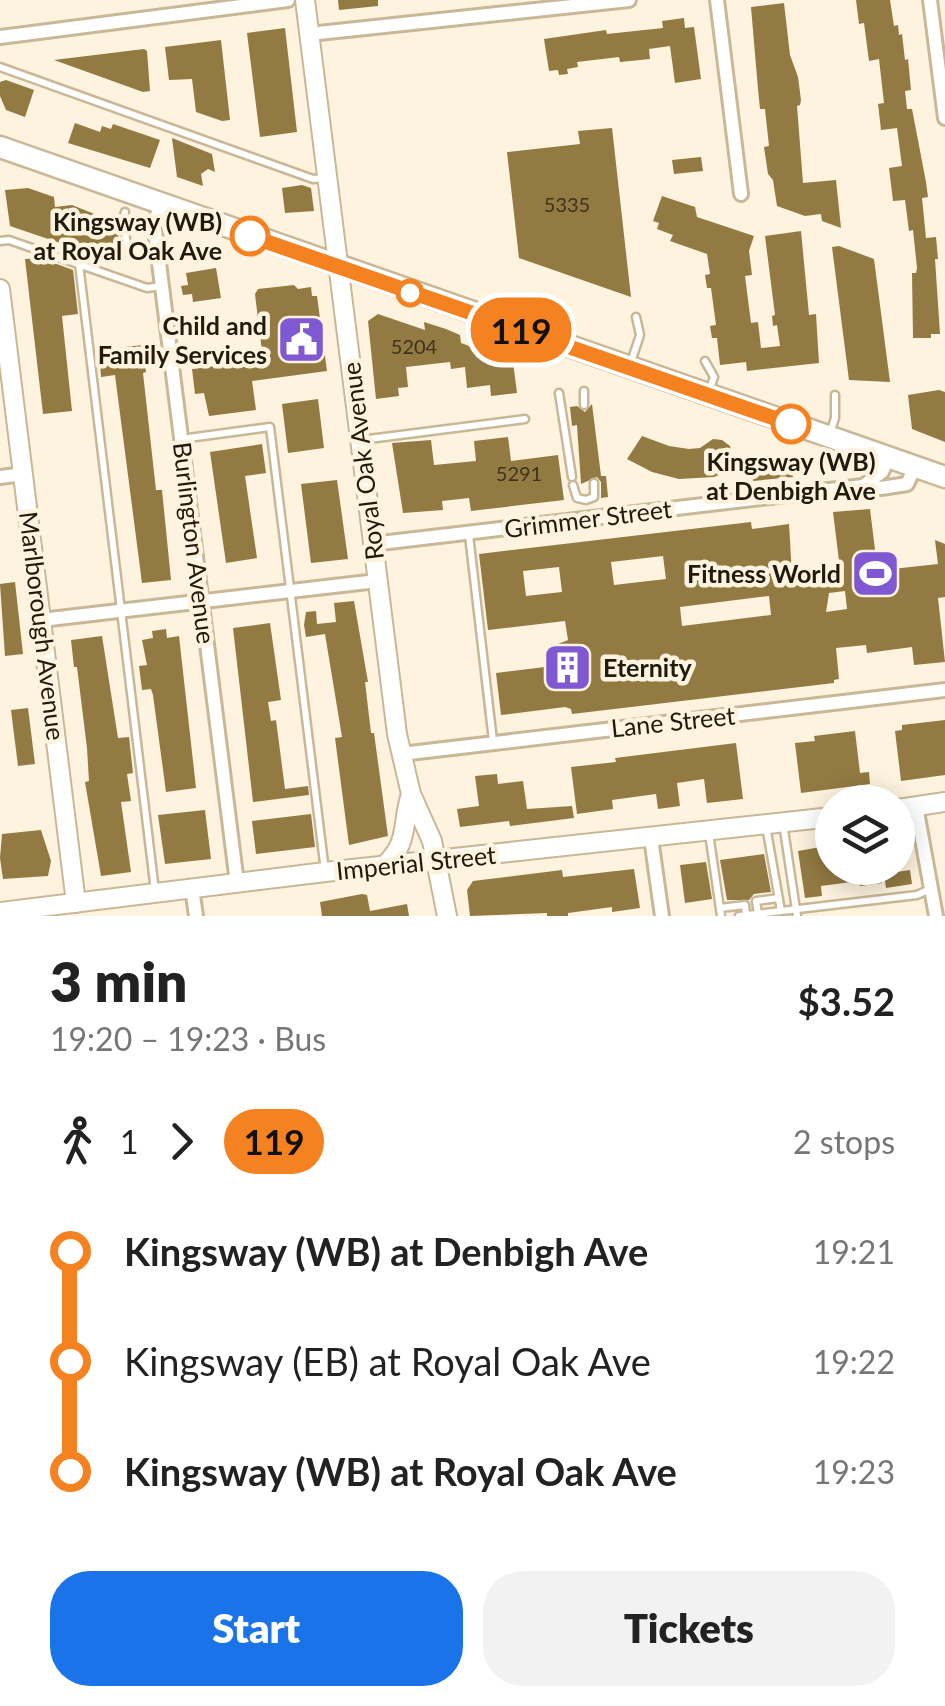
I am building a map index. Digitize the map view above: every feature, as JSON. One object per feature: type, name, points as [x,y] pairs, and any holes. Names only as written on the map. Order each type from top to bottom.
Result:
[{"type":"main road","name":"Royal Oak Avenue","points":[[305,0],[400,754],[411,794],[432,841],[446,916]]},
{"type":"main road","points":[[0,148],[945,477]]},
{"type":"main road","name":"Marlborough Avenue","points":[[0,290],[76,902]]},
{"type":"main road","points":[[385,865],[403,844],[404,817],[411,794]]},
{"type":"main road","points":[[915,807],[945,802]]},
{"type":"main road","name":"Imperial Street","points":[[0,912],[815,818]]},
{"type":"street","points":[[0,36],[288,0]]},
{"type":"street","points":[[309,34],[504,6],[629,0]]},
{"type":"street","points":[[717,0],[740,194]]},
{"type":"street","points":[[930,0],[945,118]]},
{"type":"street","name":"Burlington Avenue","points":[[161,204],[154,223],[236,883]]},
{"type":"street","points":[[863,486],[882,472],[889,458]]},
{"type":"street","name":"Grimmer Street","points":[[372,544],[863,486],[881,488],[907,484],[916,466]]},
{"type":"street","points":[[0,477],[23,474]]},
{"type":"street","points":[[41,620],[377,581]]},
{"type":"street","name":"Lane Street","points":[[400,754],[945,690]]},
{"type":"street","points":[[915,828],[938,887],[936,916]]},
{"type":"street","points":[[651,838],[662,916]]},
{"type":"street","points":[[192,888],[196,916]]},
{"type":"lane","points":[[0,67],[313,180],[326,178]]},
{"type":"lane","points":[[126,212],[122,218],[128,252]]},
{"type":"lane","points":[[0,241],[8,240],[147,288],[161,286]]},
{"type":"lane","points":[[79,264],[155,892]]},
{"type":"lane","points":[[628,368],[640,334],[636,318]]},
{"type":"lane","points":[[705,360],[714,377],[707,395]]},
{"type":"lane","points":[[584,391],[584,405]]},
{"type":"lane","points":[[559,393],[577,498],[594,497],[594,483]]},
{"type":"lane","points":[[828,436],[835,395]]},
{"type":"lane","points":[[360,440],[525,419]]},
{"type":"lane","points":[[181,439],[270,428],[325,872]]},
{"type":"lane","points":[[468,533],[493,742]]},
{"type":"lane","points":[[774,824],[796,912]]},
{"type":"lane","points":[[774,824],[781,911]]},
{"type":"lane","points":[[708,832],[720,912],[745,905],[743,916],[796,912],[917,895],[938,887]]},
{"type":"lane","points":[[758,914],[756,901],[779,898]]},
{"type":"building","points":[[338,0],[378,0],[378,6],[339,10]]},
{"type":"building","points":[[856,0],[890,0],[894,26],[898,25],[899,35],[902,34],[905,60],[908,59],[911,90],[905,91],[926,182],[928,197],[922,198],[926,238],[936,237],[938,259],[940,334],[931,334],[931,338],[913,338],[912,273],[917,268],[913,230],[909,231],[905,200],[893,201],[889,168],[902,166],[897,128],[881,130],[878,104],[884,103],[879,59],[869,61],[864,23],[859,24]]},
{"type":"building","points":[[784,3],[790,55],[801,100],[797,106],[803,183],[836,180],[841,228],[822,221],[821,214],[805,216],[777,206],[773,180],[768,174],[764,147],[769,146],[765,109],[760,109],[751,7]]},
{"type":"building","points":[[684,18],[685,28],[694,27],[701,79],[675,83],[670,46],[649,49],[650,59],[620,62],[619,57],[577,62],[578,67],[567,69],[568,74],[549,71],[544,39],[606,30],[607,34],[663,28],[662,21]]},
{"type":"building","points":[[285,28],[297,132],[260,137],[247,33]]},
{"type":"building","points":[[221,40],[230,120],[222,121],[196,112],[192,79],[169,80],[165,47]]},
{"type":"building","points":[[144,49],[150,91],[143,92],[54,60]]},
{"type":"building","points":[[6,80],[34,90],[25,117],[6,110],[0,82]]},
{"type":"building","points":[[75,123],[100,132],[102,126],[111,129],[113,124],[160,140],[150,168],[68,143]]},
{"type":"building","points":[[612,128],[631,297],[519,258],[507,152],[580,144],[578,131]]},
{"type":"building","points":[[172,138],[212,154],[215,172],[208,169],[201,174],[203,186],[177,177]]},
{"type":"building","points":[[701,157],[703,171],[674,174],[672,160]]},
{"type":"building","points":[[28,188],[54,197],[55,207],[72,205],[102,217],[103,225],[117,223],[121,250],[95,255],[10,226],[5,190]]},
{"type":"building","points":[[282,188],[311,188],[314,211],[285,213]]},
{"type":"building","points":[[662,196],[695,207],[697,217],[754,236],[749,251],[752,275],[745,276],[751,323],[758,322],[761,348],[780,346],[777,325],[773,326],[765,236],[801,231],[809,315],[816,314],[819,363],[747,371],[746,362],[720,365],[717,338],[712,338],[710,326],[716,325],[711,288],[707,288],[705,275],[710,274],[707,254],[670,241],[673,235],[657,229],[659,223],[653,221]]},
{"type":"building","points":[[832,247],[874,259],[890,382],[849,380]]},
{"type":"building","points":[[40,258],[73,270],[78,314],[62,316],[72,411],[43,414],[25,259]]},
{"type":"building","points":[[216,268],[221,298],[193,302],[192,294],[183,295],[181,286],[188,285],[186,273]]},
{"type":"building","points":[[294,285],[298,289],[311,287],[312,296],[317,296],[327,371],[252,381],[256,410],[209,416],[204,393],[195,394],[192,369],[263,360],[255,294],[258,289]]},
{"type":"building","points":[[378,314],[425,330],[424,322],[446,329],[460,335],[461,343],[513,362],[517,393],[491,396],[490,385],[467,388],[465,367],[451,369],[450,362],[406,367],[408,387],[398,388],[399,396],[376,399],[368,321]]},
{"type":"building","points":[[143,345],[156,490],[162,490],[171,580],[142,583],[115,375],[101,377],[99,350]]},
{"type":"building","points":[[945,392],[945,442],[912,429],[908,395]]},
{"type":"building","points":[[318,399],[324,448],[288,453],[282,404]]},
{"type":"building","points":[[592,404],[601,476],[606,476],[608,497],[601,498],[597,477],[581,484],[577,425],[572,426],[570,407],[577,406],[585,412]]},
{"type":"building","points":[[642,436],[689,449],[700,448],[713,439],[722,440],[730,446],[733,465],[714,477],[679,479],[652,472],[627,459]]},
{"type":"building","points":[[508,437],[511,461],[558,455],[564,500],[471,511],[469,498],[442,501],[443,510],[403,513],[392,443],[431,440],[434,465],[476,461],[474,441]]},
{"type":"building","points":[[262,444],[266,473],[245,476],[257,558],[226,563],[210,452]]},
{"type":"building","points":[[775,462],[792,466],[793,477],[753,481],[751,464]]},
{"type":"building","points":[[337,480],[348,559],[311,563],[301,484]]},
{"type":"building","points":[[870,509],[877,566],[883,566],[883,570],[938,564],[935,540],[945,544],[945,597],[938,598],[945,662],[914,665],[912,647],[867,653],[866,645],[836,648],[839,679],[834,683],[572,714],[565,707],[501,715],[496,673],[561,665],[558,644],[568,640],[565,621],[488,630],[479,554],[751,522],[752,529],[789,524],[792,575],[840,569],[833,512]],"holes":[[[663,556],[666,579],[614,585],[611,562]],[[559,567],[562,592],[526,596],[523,571]],[[845,591],[847,609],[826,612],[829,593]],[[769,596],[771,615],[682,626],[680,607]]]},
{"type":"building","points":[[15,582],[23,654],[5,656],[0,584]]},
{"type":"building","points":[[354,601],[388,836],[349,845],[335,738],[342,737],[325,634],[306,637],[304,625],[306,612],[316,611],[317,624],[336,622],[334,603]]},
{"type":"building","points":[[270,623],[281,700],[268,702],[271,721],[276,720],[285,789],[308,786],[309,795],[253,802],[233,628]]},
{"type":"building","points":[[166,629],[167,638],[179,636],[196,788],[166,792],[153,695],[151,689],[142,690],[139,666],[147,665],[142,640],[153,638],[152,631]]},
{"type":"building","points":[[102,636],[118,738],[129,737],[133,773],[127,774],[131,801],[121,802],[131,872],[101,876],[85,782],[89,781],[87,748],[71,640]]},
{"type":"building","points":[[28,708],[35,764],[18,766],[11,710]]},
{"type":"building","points":[[945,720],[945,775],[901,781],[895,731],[902,730],[902,725]]},
{"type":"building","points":[[855,731],[860,773],[869,772],[870,784],[815,785],[815,791],[801,793],[795,743],[815,741],[814,736]]},
{"type":"building","points":[[736,743],[743,799],[707,803],[704,779],[677,783],[680,806],[658,809],[656,794],[612,800],[613,809],[577,814],[571,767]]},
{"type":"building","points":[[497,774],[498,784],[523,781],[527,809],[572,806],[574,818],[460,827],[457,809],[479,806],[475,776]]},
{"type":"building","points":[[205,810],[211,859],[165,864],[158,815]]},
{"type":"building","points":[[311,814],[315,847],[256,854],[252,821]]},
{"type":"building","points":[[41,830],[51,861],[48,876],[3,879],[2,834]]},
{"type":"building","points":[[815,848],[815,885],[829,885],[821,886],[822,896],[805,898],[798,851]]},
{"type":"building","points":[[764,854],[771,892],[754,894],[749,900],[727,900],[720,860]]},
{"type":"building","points":[[706,862],[712,899],[685,903],[680,865]]},
{"type":"building","points":[[634,869],[640,908],[612,912],[612,907],[568,916],[470,916],[467,890],[473,881],[562,870],[563,877]]},
{"type":"building","points":[[367,895],[370,911],[407,904],[409,916],[322,916],[320,902]]},
{"type":"bus line","name":"119","points":[[250,236],[791,424]]},
{"type":"place","name":"Kingsway (WB) at Royal Oak Ave","points":[[250,236]]},
{"type":"place","name":"Child and Family Services","points":[[302,340]]},
{"type":"place","name":"Kingsway (WB) at Denbigh Ave","points":[[791,424]]},
{"type":"place","name":"Fitness World","points":[[876,574]]},
{"type":"place","name":"Eternity","points":[[568,668]]}]
